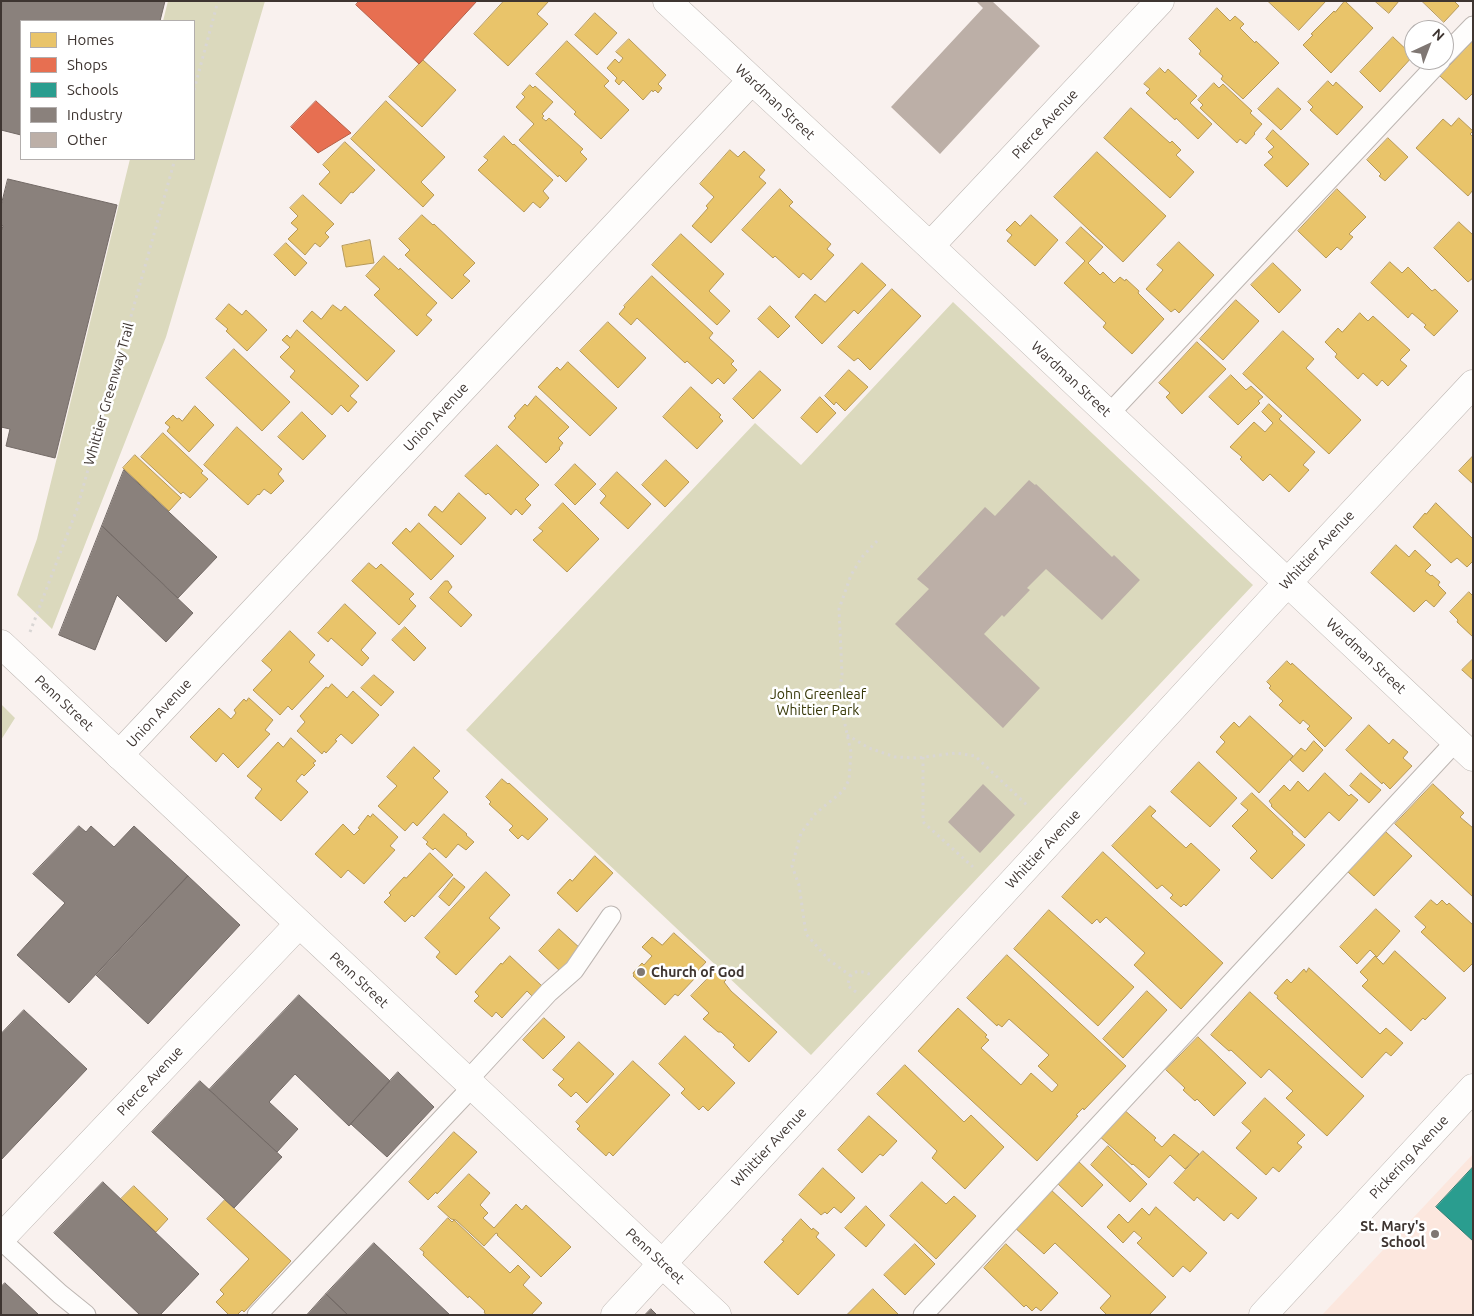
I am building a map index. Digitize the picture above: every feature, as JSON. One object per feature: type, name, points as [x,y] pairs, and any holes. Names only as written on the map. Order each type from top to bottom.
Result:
[{"type":"street","name":"Wardman Street","points":[[668,1],[1464,749]]},
{"type":"street","name":"Pierce Avenue","points":[[930,246],[1160,1]]},
{"type":"street","name":"Union Avenue","points":[[119,755],[752,80]]},
{"type":"street","name":"Whittier Avenue","points":[[615,1315],[1288,582],[1473,384]]},
{"type":"street","name":"Penn Street","points":[[1,644],[717,1315]]},
{"type":"street","name":"Pierce Avenue","points":[[1,1239],[299,924]]},
{"type":"street","name":"Pickering Avenue","points":[[1263,1315],[1473,1088]]},
{"type":"lane","points":[[1454,46],[1473,26]]},
{"type":"lane","points":[[1109,414],[1432,70]]},
{"type":"lane","points":[[923,1315],[1464,749]]},
{"type":"lane","points":[[257,1315],[470,1084],[550,992],[574,970],[611,916]]},
{"type":"lane","points":[[1,1239],[60,1294],[86,1315]]},
{"type":"path","points":[[195,86],[218,1]]},
{"type":"path","name":"Whittier Greenway Trail","points":[[33,625],[77,509],[175,160]]},
{"type":"path","points":[[851,976],[829,960],[806,934],[799,885],[792,866],[801,833],[816,813],[843,791],[849,780],[851,752],[839,697],[842,674],[839,609],[851,575],[862,557],[879,539]]},
{"type":"path","points":[[847,735],[868,748],[895,757],[923,757],[956,753],[975,756],[1029,807]]},
{"type":"path","points":[[923,757],[923,822],[973,867]]},
{"type":"path","points":[[856,992],[848,986],[848,979],[854,973],[862,971],[871,975]]},
{"type":"shaded area","name":"St. Mary's School","points":[[1473,1154],[1473,1315],[1322,1315]]},
{"type":"green space","points":[[168,1],[265,1],[166,337],[52,629],[17,595],[37,539],[130,160],[195,160],[195,20],[163,20]]},
{"type":"green space","name":"John Greenleaf Whittier Park","points":[[953,302],[1253,585],[811,1055],[466,730],[755,423],[801,465]]},
{"type":"green space","points":[[1,704],[15,718],[1,740]]},
{"type":"building: Homes","points":[[504,1],[549,1],[537,14],[548,24],[508,66],[474,34]]},
{"type":"building: Homes","points":[[1268,1],[1326,1],[1299,30]]},
{"type":"building: Homes","points":[[1345,1],[1373,28],[1331,73],[1303,45],[1313,35],[1311,34]]},
{"type":"building: Homes","points":[[1375,1],[1399,1],[1389,13]]},
{"type":"building: Homes","points":[[1422,1],[1454,1],[1459,6],[1446,20],[1442,20]]},
{"type":"building: Homes","points":[[1217,8],[1230,21],[1235,16],[1244,24],[1240,28],[1279,63],[1243,99],[1221,79],[1223,76],[1199,54],[1201,51],[1189,39]]},
{"type":"building: Homes","points":[[595,13],[617,33],[597,55],[575,35]]},
{"type":"building: Homes","points":[[1393,37],[1404,47],[1404,66],[1380,92],[1360,72]]},
{"type":"building: Homes","points":[[629,39],[666,75],[658,84],[662,88],[658,93],[652,90],[643,100],[623,80],[619,85],[615,81],[617,78],[607,68],[615,59],[619,63],[623,58],[616,52]]},
{"type":"building: Homes","points":[[567,41],[609,81],[604,86],[629,110],[601,139],[536,74]]},
{"type":"building: Homes","points":[[1473,41],[1473,93],[1466,100],[1440,76],[1446,70],[1454,70],[1454,61]]},
{"type":"building: Homes","points":[[423,60],[456,90],[422,127],[389,97]]},
{"type":"building: Homes","points":[[1160,68],[1165,73],[1168,69],[1197,96],[1190,103],[1212,124],[1198,139],[1146,93],[1150,89],[1144,84]]},
{"type":"building: Homes","points":[[1328,81],[1333,86],[1336,82],[1363,107],[1337,135],[1310,110],[1313,107],[1308,102]]},
{"type":"building: Homes","points":[[1214,83],[1219,88],[1223,84],[1252,111],[1250,113],[1262,124],[1246,144],[1240,139],[1237,143],[1200,108],[1203,105],[1198,100]]},
{"type":"building: Homes","points":[[530,85],[533,88],[535,86],[553,102],[542,114],[544,116],[542,118],[546,121],[549,118],[583,149],[580,152],[587,159],[566,182],[559,175],[558,177],[519,140],[534,124],[516,107],[525,97],[522,94]]},
{"type":"building: Homes","points":[[1278,88],[1301,109],[1281,130],[1258,109]]},
{"type":"building: Homes","points":[[386,101],[445,157],[421,182],[434,195],[423,207],[351,139]]},
{"type":"building: Homes","points":[[1131,108],[1170,143],[1172,141],[1181,150],[1176,155],[1194,172],[1170,198],[1104,138]]},
{"type":"building: Homes","points":[[1459,118],[1473,131],[1470,134],[1473,137],[1473,190],[1468,196],[1416,148],[1443,119],[1451,126]]},
{"type":"building: Homes","points":[[1273,130],[1309,164],[1287,187],[1264,165],[1273,157],[1268,152],[1274,147],[1266,139]]},
{"type":"building: Homes","points":[[504,136],[553,180],[543,191],[549,198],[540,208],[533,202],[524,212],[478,170],[488,160],[484,157]]},
{"type":"building: Homes","points":[[1388,138],[1408,157],[1385,181],[1379,176],[1381,174],[1367,160]]},
{"type":"building: Homes","points":[[345,142],[375,170],[341,204],[319,184],[330,172],[323,165]]},
{"type":"building: Homes","points":[[730,150],[738,157],[744,151],[765,170],[759,177],[766,183],[711,243],[692,226],[708,208],[706,206],[714,197],[700,184]]},
{"type":"building: Homes","points":[[1097,152],[1166,216],[1123,262],[1054,197]]},
{"type":"building: Homes","points":[[780,189],[793,202],[789,206],[831,244],[827,249],[834,255],[811,280],[803,273],[799,278],[742,230]]},
{"type":"building: Homes","points":[[1337,189],[1366,217],[1349,234],[1353,237],[1341,250],[1337,247],[1326,258],[1298,231]]},
{"type":"building: Homes","points":[[303,195],[334,224],[325,233],[329,237],[320,247],[315,243],[305,255],[288,239],[298,229],[291,223],[298,216],[290,208]]},
{"type":"building: Homes","points":[[422,215],[475,263],[463,275],[470,281],[452,299],[405,255],[410,250],[399,239]]},
{"type":"building: Homes","points":[[1031,215],[1058,240],[1035,266],[1007,241],[1012,235],[1006,230],[1015,221],[1020,226]]},
{"type":"building: Homes","points":[[1459,222],[1473,235],[1473,278],[1468,282],[1434,248]]},
{"type":"building: Homes","points":[[1081,227],[1103,247],[1088,263],[1100,275],[1103,272],[1114,283],[1120,277],[1125,281],[1126,279],[1164,319],[1132,354],[1103,327],[1106,323],[1064,283],[1085,261],[1066,243]]},
{"type":"building: Homes","points":[[681,234],[724,274],[709,291],[730,311],[717,325],[652,265]]},
{"type":"building: Homes","points":[[370,240],[374,263],[346,267],[342,246]]},
{"type":"building: Homes","points":[[1179,242],[1214,275],[1179,313],[1175,309],[1171,312],[1146,289],[1163,270],[1157,265]]},
{"type":"building: Homes","points":[[286,243],[307,263],[295,276],[274,255]]},
{"type":"building: Homes","points":[[384,256],[399,270],[400,268],[437,303],[426,315],[432,320],[417,336],[374,295],[380,289],[366,276]]},
{"type":"building: Homes","points":[[1390,262],[1402,273],[1408,267],[1432,291],[1435,289],[1458,311],[1434,336],[1424,327],[1426,325],[1412,313],[1408,318],[1371,283]]},
{"type":"building: Homes","points":[[862,263],[886,285],[858,314],[854,310],[822,344],[795,317],[815,294],[825,302]]},
{"type":"building: Homes","points":[[1273,263],[1301,290],[1279,313],[1251,285]]},
{"type":"building: Homes","points":[[652,276],[713,333],[709,338],[734,361],[731,364],[737,370],[724,384],[718,378],[712,384],[687,361],[685,363],[637,318],[631,325],[619,314]]},
{"type":"building: Homes","points":[[892,289],[921,316],[870,370],[858,358],[854,361],[838,347]]},
{"type":"building: Homes","points":[[1236,300],[1259,321],[1223,360],[1200,339]]},
{"type":"building: Homes","points":[[229,304],[242,315],[246,310],[267,330],[247,351],[226,331],[228,329],[216,319]]},
{"type":"building: Homes","points":[[333,305],[341,311],[345,306],[395,351],[367,381],[303,321],[312,311],[321,319]]},
{"type":"building: Homes","points":[[770,306],[790,326],[778,338],[758,319]]},
{"type":"building: Homes","points":[[1360,313],[1368,321],[1373,316],[1410,350],[1400,360],[1407,366],[1388,386],[1382,380],[1377,386],[1363,373],[1358,379],[1335,357],[1337,354],[1325,342],[1338,328],[1342,332]]},
{"type":"building: Homes","points":[[608,322],[646,358],[618,388],[580,351]]},
{"type":"building: Homes","points":[[297,330],[359,386],[350,396],[357,402],[348,412],[341,405],[332,415],[290,377],[295,371],[280,357],[290,347],[282,340],[287,335],[290,338]]},
{"type":"building: Homes","points":[[1283,331],[1314,359],[1306,368],[1361,420],[1329,454],[1243,374]]},
{"type":"building: Homes","points":[[1197,342],[1226,369],[1182,414],[1166,397],[1170,393],[1159,383]]},
{"type":"building: Homes","points":[[234,349],[290,402],[262,431],[206,378]]},
{"type":"building: Homes","points":[[568,362],[617,408],[590,436],[538,387],[557,367],[560,370]]},
{"type":"building: Homes","points":[[849,370],[868,387],[845,411],[836,402],[834,405],[825,396]]},
{"type":"building: Homes","points":[[760,371],[781,390],[753,419],[733,399]]},
{"type":"building: Homes","points":[[1231,375],[1246,390],[1251,386],[1263,397],[1258,401],[1260,403],[1238,425],[1209,397]]},
{"type":"building: Homes","points":[[691,387],[721,415],[719,417],[723,421],[697,449],[663,417]]},
{"type":"building: Homes","points":[[536,396],[569,427],[558,438],[563,443],[560,449],[546,463],[508,427],[516,418],[514,416]]},
{"type":"building: Homes","points":[[820,397],[836,413],[817,433],[801,418]]},
{"type":"building: Homes","points":[[1269,404],[1282,416],[1279,419],[1315,452],[1303,465],[1309,470],[1289,492],[1270,474],[1263,481],[1240,459],[1242,457],[1230,447],[1254,422],[1265,432],[1273,423],[1262,412]]},
{"type":"building: Homes","points":[[195,406],[214,425],[189,452],[167,431],[170,427],[165,423],[173,415],[182,421]]},
{"type":"building: Homes","points":[[302,412],[326,436],[303,460],[278,437]]},
{"type":"building: Homes","points":[[237,427],[282,469],[278,474],[284,481],[271,494],[264,489],[248,505],[204,465]]},
{"type":"building: Homes","points":[[163,433],[203,471],[201,473],[208,479],[190,498],[183,492],[181,494],[141,457]]},
{"type":"building: Homes","points":[[497,445],[539,485],[525,499],[531,505],[522,515],[516,509],[511,515],[488,493],[486,495],[465,476]]},
{"type":"building: Homes","points":[[135,455],[181,498],[169,511],[123,468]]},
{"type":"building: Homes","points":[[1473,456],[1473,484],[1459,471]]},
{"type":"building: Homes","points":[[666,460],[689,482],[665,507],[642,485]]},
{"type":"building: Homes","points":[[575,464],[596,484],[575,505],[555,485]]},
{"type":"building: Homes","points":[[617,472],[651,504],[628,529],[600,503],[606,496],[600,490]]},
{"type":"building: Homes","points":[[459,493],[486,518],[461,545],[428,515],[435,506],[442,512]]},
{"type":"building: Homes","points":[[563,503],[599,539],[567,572],[533,540],[543,531],[539,528]]},
{"type":"building: Homes","points":[[1436,503],[1473,539],[1473,561],[1467,567],[1457,558],[1451,563],[1413,527]]},
{"type":"building: Homes","points":[[419,523],[454,556],[431,580],[392,543],[406,528],[410,532]]},
{"type":"building: Homes","points":[[1396,545],[1409,557],[1415,550],[1431,565],[1425,571],[1440,582],[1438,585],[1446,593],[1434,607],[1426,600],[1414,612],[1371,573]]},
{"type":"building: Homes","points":[[369,563],[376,569],[381,564],[414,594],[409,599],[416,606],[399,625],[352,581]]},
{"type":"building: Homes","points":[[445,581],[448,581],[452,587],[448,592],[472,615],[461,627],[430,598]]},
{"type":"building: Homes","points":[[1469,592],[1473,596],[1473,637],[1457,622],[1458,620],[1450,612]]},
{"type":"building: Homes","points":[[345,604],[376,633],[361,650],[369,658],[362,666],[331,638],[328,642],[318,633]]},
{"type":"building: Homes","points":[[405,627],[426,648],[414,661],[392,640]]},
{"type":"building: Homes","points":[[290,631],[315,655],[309,662],[324,676],[292,710],[288,706],[280,715],[253,690],[272,670],[262,661]]},
{"type":"building: Homes","points":[[1473,659],[1473,680],[1462,670]]},
{"type":"building: Homes","points":[[1287,661],[1291,665],[1292,663],[1352,718],[1325,747],[1307,729],[1310,726],[1303,720],[1300,724],[1279,705],[1283,701],[1269,688],[1271,686],[1267,682]]},
{"type":"building: Homes","points":[[374,675],[394,692],[381,706],[361,688]]},
{"type":"building: Homes","points":[[332,684],[347,698],[353,691],[379,715],[352,744],[341,734],[326,753],[324,751],[322,754],[297,731],[305,722],[300,716],[326,687],[328,688]]},
{"type":"building: Homes","points":[[249,698],[273,720],[265,730],[270,734],[238,768],[223,753],[216,762],[190,737],[219,708],[231,719],[236,713],[234,710],[244,699],[246,701]]},
{"type":"building: Homes","points":[[1250,716],[1293,756],[1259,793],[1216,752],[1225,742],[1220,737],[1234,722],[1239,727]]},
{"type":"building: Homes","points":[[1369,725],[1389,744],[1393,739],[1408,752],[1403,758],[1412,766],[1390,789],[1383,782],[1382,784],[1346,750]]},
{"type":"building: Homes","points":[[291,738],[316,761],[313,763],[315,765],[304,776],[302,774],[296,781],[308,792],[281,821],[255,798],[262,789],[247,776],[278,742],[283,747]]},
{"type":"building: Homes","points":[[1314,741],[1323,750],[1303,772],[1290,760],[1301,748],[1305,751]]},
{"type":"building: Homes","points":[[414,747],[440,771],[433,778],[448,792],[417,826],[413,822],[405,831],[378,806],[397,786],[387,777]]},
{"type":"building: Homes","points":[[1199,762],[1237,798],[1210,827],[1171,792]]},
{"type":"building: Homes","points":[[1325,773],[1349,796],[1351,794],[1358,800],[1339,821],[1329,812],[1305,838],[1271,806],[1269,801],[1284,785],[1290,791],[1298,781],[1308,791]]},
{"type":"building: Homes","points":[[1361,773],[1381,790],[1369,803],[1350,786]]},
{"type":"building: Homes","points":[[502,779],[509,783],[548,819],[528,840],[522,835],[518,839],[509,830],[513,826],[489,804],[491,802],[486,797]]},
{"type":"building: Homes","points":[[1433,784],[1464,813],[1460,817],[1473,828],[1473,897],[1395,824]]},
{"type":"building: Homes","points":[[1252,793],[1305,845],[1272,879],[1250,858],[1257,851],[1232,826],[1248,810],[1241,804]]},
{"type":"building: Homes","points":[[1150,806],[1156,811],[1151,816],[1186,848],[1191,843],[1220,870],[1186,906],[1184,904],[1181,907],[1170,898],[1173,895],[1162,885],[1157,889],[1112,846]]},
{"type":"building: Homes","points":[[373,814],[398,837],[390,846],[395,850],[364,884],[348,870],[341,878],[315,854],[343,824],[354,835],[368,815],[370,817]]},
{"type":"building: Homes","points":[[444,814],[474,842],[466,850],[458,844],[446,858],[435,848],[433,850],[426,844],[428,842],[423,838]]},
{"type":"building: Homes","points":[[1386,832],[1412,856],[1374,896],[1348,872]]},
{"type":"building: Homes","points":[[1103,852],[1223,963],[1181,1009],[1134,965],[1145,953],[1106,917],[1100,923],[1097,919],[1092,924],[1062,897]]},
{"type":"building: Homes","points":[[430,853],[453,875],[414,917],[412,915],[405,922],[384,902],[391,895],[389,893],[404,877],[406,878]]},
{"type":"building: Homes","points":[[595,856],[613,873],[577,912],[557,893],[570,879],[572,881]]},
{"type":"building: Homes","points":[[486,872],[510,895],[489,918],[500,928],[456,975],[436,957],[440,952],[425,938]]},
{"type":"building: Homes","points":[[454,878],[465,887],[449,906],[439,897]]},
{"type":"building: Homes","points":[[1431,900],[1437,905],[1442,900],[1447,905],[1449,903],[1473,925],[1473,963],[1464,972],[1421,932],[1426,927],[1415,917]]},
{"type":"building: Homes","points":[[1376,909],[1400,931],[1377,957],[1370,950],[1357,964],[1340,947]]},
{"type":"building: Homes","points":[[1049,910],[1134,987],[1098,1026],[1014,949]]},
{"type":"building: Homes","points":[[559,929],[581,949],[561,972],[539,951]]},
{"type":"building: Homes","points":[[674,933],[706,962],[694,975],[696,977],[678,996],[675,994],[665,1005],[633,976],[633,973],[652,956],[642,947],[652,937],[662,945]]},
{"type":"building: Homes","points":[[1395,951],[1446,998],[1425,1020],[1423,1018],[1411,1031],[1362,986],[1368,980],[1360,972],[1375,956],[1383,964]]},
{"type":"building: Homes","points":[[1007,955],[1126,1066],[1084,1110],[1083,1108],[1076,1115],[1078,1116],[1037,1161],[918,1051],[958,1008],[987,1035],[985,1037],[989,1040],[981,1048],[1021,1085],[1031,1073],[1052,1092],[1058,1085],[1038,1066],[1049,1055],[1009,1019],[1002,1027],[998,1024],[997,1026],[967,998]]},
{"type":"building: Homes","points":[[510,956],[542,986],[533,997],[527,991],[502,1018],[496,1012],[492,1017],[474,1001],[479,996],[475,992],[501,963]]},
{"type":"building: Homes","points":[[1309,968],[1380,1034],[1386,1028],[1403,1043],[1391,1056],[1386,1052],[1362,1078],[1277,998],[1278,996],[1274,993],[1287,979],[1291,983],[1304,969],[1306,972]]},
{"type":"building: Homes","points":[[716,970],[726,980],[724,982],[731,991],[777,1032],[749,1062],[733,1047],[735,1045],[703,1019],[709,1013],[691,996]]},
{"type":"building: Homes","points":[[1147,991],[1167,1010],[1123,1058],[1103,1039]]},
{"type":"building: Homes","points":[[1250,992],[1364,1096],[1327,1136],[1286,1098],[1293,1091],[1269,1069],[1261,1078],[1231,1050],[1229,1051],[1211,1035]]},
{"type":"building: Homes","points":[[544,1018],[565,1037],[543,1059],[523,1040]]},
{"type":"building: Homes","points":[[685,1036],[735,1083],[708,1111],[703,1106],[699,1110],[681,1093],[685,1089],[659,1064]]},
{"type":"building: Homes","points":[[1198,1037],[1246,1083],[1214,1116],[1197,1099],[1195,1101],[1183,1090],[1185,1088],[1166,1070]]},
{"type":"building: Homes","points":[[579,1042],[614,1074],[587,1103],[576,1092],[571,1097],[558,1085],[564,1079],[553,1070]]},
{"type":"building: Homes","points":[[633,1061],[670,1095],[613,1156],[609,1152],[606,1156],[577,1129],[580,1126],[576,1122]]},
{"type":"building: Homes","points":[[905,1065],[964,1122],[971,1115],[1004,1147],[965,1189],[932,1158],[937,1151],[877,1094]]},
{"type":"building: Homes","points":[[1265,1098],[1305,1135],[1297,1143],[1302,1147],[1279,1172],[1273,1167],[1266,1175],[1236,1148],[1251,1131],[1242,1123]]},
{"type":"building: Homes","points":[[1122,1108],[1156,1138],[1154,1140],[1162,1147],[1174,1134],[1199,1154],[1185,1169],[1170,1155],[1149,1178],[1098,1135]]},
{"type":"building: Homes","points":[[869,1116],[897,1141],[883,1156],[880,1154],[862,1173],[838,1150]]},
{"type":"building: Homes","points":[[454,1132],[477,1152],[437,1194],[436,1192],[428,1200],[409,1182]]},
{"type":"building: Homes","points":[[1108,1146],[1147,1184],[1130,1202],[1091,1165]]},
{"type":"building: Homes","points":[[1203,1151],[1257,1198],[1238,1219],[1231,1213],[1224,1221],[1197,1197],[1194,1201],[1174,1183]]},
{"type":"building: Homes","points":[[1076,1159],[1103,1185],[1082,1207],[1055,1181]]},
{"type":"building: Homes","points":[[823,1168],[855,1198],[841,1213],[834,1207],[827,1214],[825,1212],[821,1215],[799,1195]]},
{"type":"building: Homes","points":[[469,1174],[490,1193],[480,1205],[488,1213],[483,1218],[494,1228],[516,1204],[522,1210],[526,1205],[571,1247],[541,1277],[498,1234],[496,1233],[484,1246],[456,1220],[451,1219],[438,1207]]},
{"type":"building: Homes","points":[[922,1182],[946,1204],[954,1196],[976,1216],[936,1259],[890,1216]]},
{"type":"building: Homes","points":[[134,1186],[168,1219],[156,1232],[121,1199]]},
{"type":"building: Homes","points":[[1050,1189],[1166,1297],[1149,1315],[1107,1315],[1100,1308],[1111,1296],[1055,1243],[1044,1254],[1014,1227]]},
{"type":"building: Homes","points":[[225,1200],[291,1261],[244,1312],[242,1310],[237,1315],[229,1315],[216,1302],[224,1294],[220,1290],[249,1259],[207,1219]]},
{"type":"building: Homes","points":[[866,1206],[885,1225],[866,1247],[845,1228]]},
{"type":"building: Homes","points":[[1156,1207],[1207,1253],[1190,1272],[1183,1266],[1173,1277],[1137,1243],[1142,1238],[1134,1231],[1123,1243],[1107,1227],[1119,1214],[1128,1223],[1142,1208],[1149,1215]]},
{"type":"building: Homes","points":[[448,1218],[452,1222],[454,1220],[510,1273],[518,1265],[530,1277],[523,1285],[542,1303],[531,1315],[486,1315],[485,1311],[469,1296],[468,1298],[423,1255],[424,1252],[420,1249]]},
{"type":"building: Homes","points":[[801,1219],[812,1230],[813,1228],[819,1233],[816,1237],[835,1255],[798,1295],[764,1262]]},
{"type":"building: Homes","points":[[915,1244],[935,1264],[905,1295],[884,1275]]},
{"type":"building: Homes","points":[[1006,1244],[1058,1293],[1041,1311],[1036,1307],[1032,1311],[1026,1305],[1024,1307],[984,1268]]},
{"type":"building: Homes","points":[[873,1289],[899,1315],[847,1315]]},
{"type":"building: Shops","points":[[359,1],[477,1],[419,64],[356,5]]},
{"type":"building: Shops","points":[[316,101],[351,133],[318,153],[291,127]]},
{"type":"building: Schools","points":[[1473,1167],[1473,1241],[1436,1207]]},
{"type":"building: Industry","points":[[2,1],[165,1],[160,20],[20,20],[20,135],[1,130]]},
{"type":"building: Industry","points":[[8,179],[117,205],[55,458],[6,446],[10,429],[1,427],[1,232],[3,226],[1,224],[1,206]]},
{"type":"building: Industry","points":[[124,470],[217,557],[178,598],[102,526]]},
{"type":"building: Industry","points":[[102,526],[193,613],[166,642],[117,595],[95,650],[59,635]]},
{"type":"building: Industry","points":[[79,826],[86,832],[91,826],[114,847],[134,826],[188,876],[69,1003],[17,955],[65,903],[33,874]]},
{"type":"building: Industry","points":[[188,876],[240,925],[148,1024],[96,975]]},
{"type":"building: Industry","points":[[299,995],[390,1081],[349,1126],[295,1074],[269,1102],[298,1129],[277,1152],[209,1090]]},
{"type":"building: Industry","points":[[24,1010],[87,1069],[1,1160],[1,1034]]},
{"type":"building: Industry","points":[[398,1072],[434,1107],[387,1157],[351,1124]]},
{"type":"building: Industry","points":[[200,1081],[282,1157],[234,1208],[152,1132]]},
{"type":"building: Industry","points":[[103,1182],[199,1274],[160,1315],[140,1315],[54,1233]]},
{"type":"building: Industry","points":[[374,1243],[450,1315],[348,1315],[326,1294]]},
{"type":"building: Industry","points":[[5,1283],[39,1315],[1,1315],[1,1287]]},
{"type":"building: Industry","points":[[326,1294],[348,1315],[307,1315]]},
{"type":"building: Industry","points":[[651,1309],[657,1315],[645,1315]]},
{"type":"building: Other","points":[[976,1],[992,1],[1040,46],[940,154],[891,107],[983,8]]},
{"type":"building: Other","points":[[1029,480],[1036,484],[1112,557],[1114,555],[1140,580],[1102,620],[1046,569],[1027,588],[1030,590],[1004,617],[1002,615],[984,634],[1040,688],[1003,728],[895,624],[929,589],[917,579],[985,507],[995,516]]},
{"type":"building: Other","points":[[983,784],[1015,815],[980,853],[948,822]]},
{"type":"place","name":"Church of God","points":[[641,972]]},
{"type":"place","name":"St. Mary's School","points":[[1435,1234]]}]
